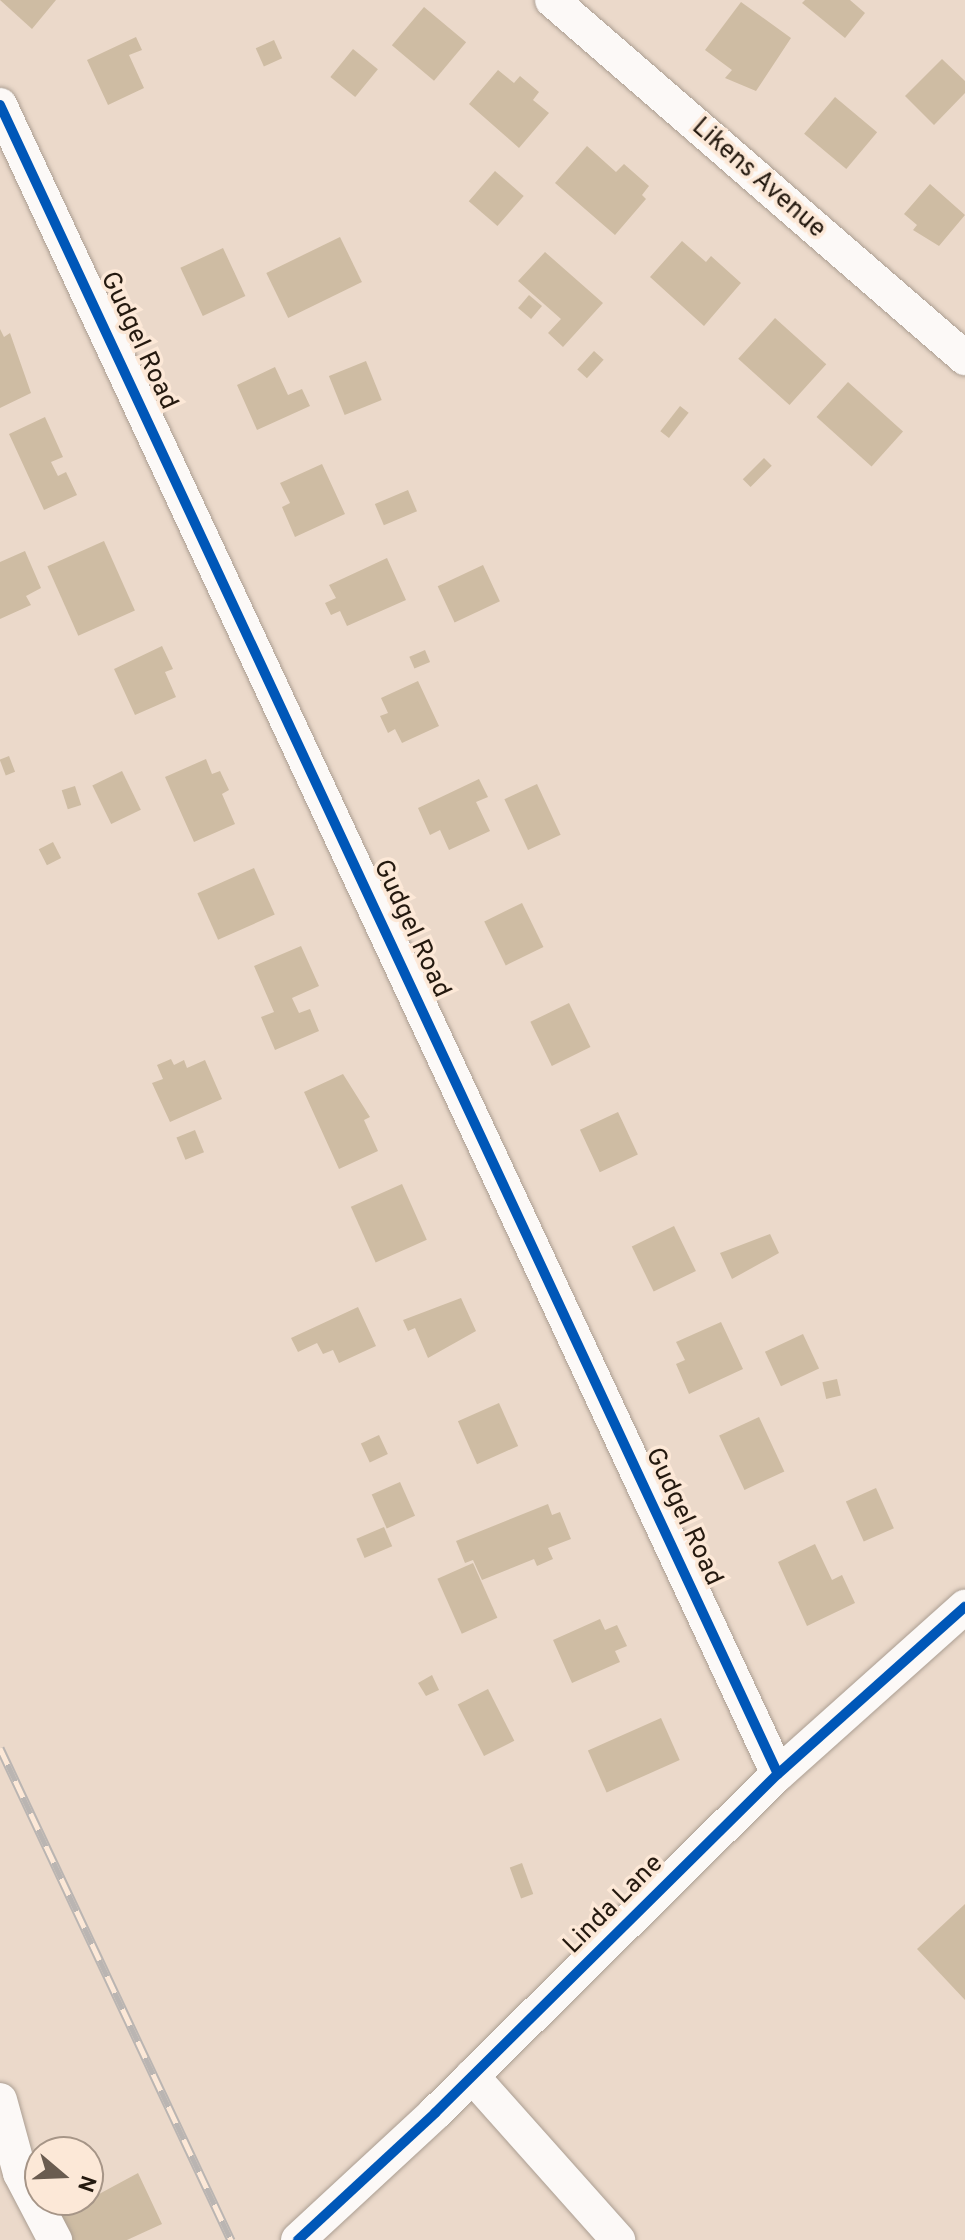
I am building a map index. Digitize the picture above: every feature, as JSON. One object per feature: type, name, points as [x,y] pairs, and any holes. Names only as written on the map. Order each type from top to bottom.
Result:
[{"type":"street","name":"Likens Avenue","points":[[552,0],[965,358]]},
{"type":"street","name":"Gudgel Road","points":[[0,105],[778,1774]]},
{"type":"street","name":"Linda Lane","points":[[298,2240],[472,2076],[778,1774],[965,1607]]},
{"type":"street","points":[[472,2076],[618,2240]]},
{"type":"street","points":[[0,2100],[20,2173],[55,2240]]},
{"type":"building","points":[[0,0],[56,0],[32,29]]},
{"type":"building","points":[[805,0],[850,0],[865,13],[845,38],[802,3]]},
{"type":"building","points":[[741,2],[791,38],[756,91],[725,78],[732,70],[705,50]]},
{"type":"building","points":[[424,7],[466,42],[434,81],[392,45]]},
{"type":"building","points":[[136,37],[142,50],[129,55],[144,88],[108,105],[87,60]]},
{"type":"building","points":[[274,40],[282,58],[264,66],[256,48]]},
{"type":"building","points":[[353,49],[378,69],[355,97],[330,77]]},
{"type":"building","points":[[942,59],[965,81],[965,93],[934,125],[905,96]]},
{"type":"building","points":[[498,70],[514,83],[520,76],[539,92],[533,100],[549,113],[519,148],[469,104]]},
{"type":"building","points":[[835,97],[877,132],[846,169],[804,134]]},
{"type":"building","points":[[587,146],[616,172],[624,164],[649,186],[642,195],[646,199],[615,235],[555,183]]},
{"type":"building","points":[[495,171],[524,196],[497,226],[469,201]]},
{"type":"building","points":[[930,184],[965,215],[939,246],[913,230],[917,225],[904,214]]},
{"type":"building","points":[[340,237],[362,282],[288,318],[266,273]]},
{"type":"building","points":[[682,241],[706,262],[711,256],[741,283],[704,326],[650,277]]},
{"type":"building","points":[[223,248],[245,296],[203,316],[180,268]]},
{"type":"building","points":[[545,252],[603,303],[563,347],[548,333],[561,319],[518,281]]},
{"type":"building","points":[[529,295],[542,306],[531,319],[518,308]]},
{"type":"building","points":[[775,318],[826,364],[789,405],[738,359]]},
{"type":"building","points":[[0,329],[4,337],[10,333],[31,393],[0,408]]},
{"type":"building","points":[[594,351],[604,360],[587,378],[577,370]]},
{"type":"building","points":[[366,361],[382,400],[345,415],[329,376]]},
{"type":"building","points":[[275,367],[288,395],[302,389],[310,406],[257,430],[237,385]]},
{"type":"building","points":[[848,382],[903,432],[872,466],[817,417]]},
{"type":"building","points":[[680,406],[689,413],[669,438],[660,431]]},
{"type":"building","points":[[45,417],[63,457],[51,462],[58,476],[66,472],[77,495],[44,510],[9,434]]},
{"type":"building","points":[[764,458],[772,466],[751,487],[743,479]]},
{"type":"building","points":[[322,464],[345,514],[295,537],[282,507],[290,503],[280,483]]},
{"type":"building","points":[[408,490],[417,511],[384,525],[375,504]]},
{"type":"building","points":[[104,541],[135,610],[78,636],[47,566]]},
{"type":"building","points":[[25,551],[41,588],[26,596],[31,605],[0,619],[0,562]]},
{"type":"building","points":[[387,558],[406,600],[347,626],[340,611],[331,615],[325,603],[336,598],[329,585]]},
{"type":"building","points":[[483,565],[500,601],[455,622],[438,586]]},
{"type":"building","points":[[162,646],[173,669],[165,672],[176,697],[135,715],[114,669]]},
{"type":"building","points":[[425,650],[430,662],[414,669],[409,657]]},
{"type":"building","points":[[418,681],[439,726],[402,743],[395,729],[388,733],[380,716],[388,713],[381,698]]},
{"type":"building","points":[[9,756],[15,772],[6,775],[0,759]]},
{"type":"building","points":[[206,759],[212,774],[220,771],[229,790],[222,794],[235,824],[194,842],[165,777]]},
{"type":"building","points":[[122,771],[141,810],[111,824],[92,785]]},
{"type":"building","points":[[479,779],[488,797],[476,802],[490,831],[449,850],[440,830],[430,835],[418,808]]},
{"type":"building","points":[[537,784],[561,835],[528,850],[504,799]]},
{"type":"building","points":[[75,786],[81,805],[68,809],[62,790]]},
{"type":"building","points":[[53,842],[61,858],[47,865],[39,849]]},
{"type":"building","points":[[254,868],[275,915],[218,940],[197,893]]},
{"type":"building","points":[[522,903],[543,947],[506,965],[484,921]]},
{"type":"building","points":[[301,946],[319,986],[292,998],[299,1013],[310,1009],[319,1031],[275,1050],[261,1017],[274,1012],[254,966]]},
{"type":"building","points":[[569,1003],[590,1047],[552,1066],[530,1022]]},
{"type":"building","points":[[171,1059],[174,1065],[184,1060],[187,1068],[205,1060],[222,1099],[170,1122],[152,1083],[163,1079],[157,1065]]},
{"type":"building","points":[[343,1074],[370,1117],[364,1120],[378,1151],[339,1169],[304,1092]]},
{"type":"building","points":[[618,1112],[638,1155],[600,1172],[580,1130]]},
{"type":"building","points":[[195,1130],[204,1152],[185,1160],[176,1137]]},
{"type":"building","points":[[402,1184],[427,1240],[376,1263],[351,1207]]},
{"type":"building","points":[[674,1226],[696,1271],[654,1292],[632,1247]]},
{"type":"building","points":[[770,1234],[779,1253],[732,1279],[720,1253]]},
{"type":"building","points":[[461,1298],[476,1331],[428,1358],[415,1328],[408,1331],[403,1320]]},
{"type":"building","points":[[358,1307],[376,1346],[339,1363],[333,1350],[323,1354],[317,1343],[298,1352],[291,1338]]},
{"type":"building","points":[[721,1322],[743,1369],[689,1394],[676,1364],[685,1360],[676,1342]]},
{"type":"building","points":[[803,1334],[819,1368],[781,1386],[765,1352]]},
{"type":"building","points":[[837,1379],[841,1396],[826,1399],[822,1382]]},
{"type":"building","points":[[499,1403],[518,1446],[477,1464],[458,1421]]},
{"type":"building","points":[[759,1417],[784,1471],[744,1490],[719,1436]]},
{"type":"building","points":[[379,1435],[388,1454],[370,1462],[361,1443]]},
{"type":"building","points":[[400,1482],[415,1516],[387,1528],[372,1495]]},
{"type":"building","points":[[876,1488],[894,1528],[864,1542],[846,1501]]},
{"type":"building","points":[[548,1504],[552,1515],[560,1512],[571,1539],[548,1548],[553,1559],[537,1566],[534,1559],[482,1580],[473,1560],[465,1563],[456,1541]]},
{"type":"building","points":[[384,1527],[392,1546],[365,1558],[356,1539]]},
{"type":"building","points":[[815,1544],[832,1580],[842,1575],[855,1603],[807,1626],[778,1562]]},
{"type":"building","points":[[473,1563],[497,1618],[462,1634],[437,1579]]},
{"type":"building","points":[[600,1619],[605,1630],[617,1625],[627,1646],[615,1651],[620,1662],[572,1683],[553,1640]]},
{"type":"building","points":[[432,1675],[439,1690],[426,1696],[418,1683]]},
{"type":"building","points":[[488,1689],[514,1741],[484,1756],[458,1704]]},
{"type":"building","points":[[661,1718],[680,1760],[607,1793],[588,1751]]},
{"type":"building","points":[[522,1863],[533,1894],[521,1898],[510,1867]]},
{"type":"building","points":[[965,1904],[965,2000],[917,1949]]},
{"type":"building","points":[[138,2173],[162,2224],[127,2240],[65,2240],[54,2216],[104,2216],[104,2191]]},
{"type":"railway","points":[[0,1748],[231,2240]]},
{"type":"cycle path","points":[[0,105],[778,1774]]},
{"type":"cycle path","points":[[298,2240],[435,2113],[778,1774],[965,1607]]}]
